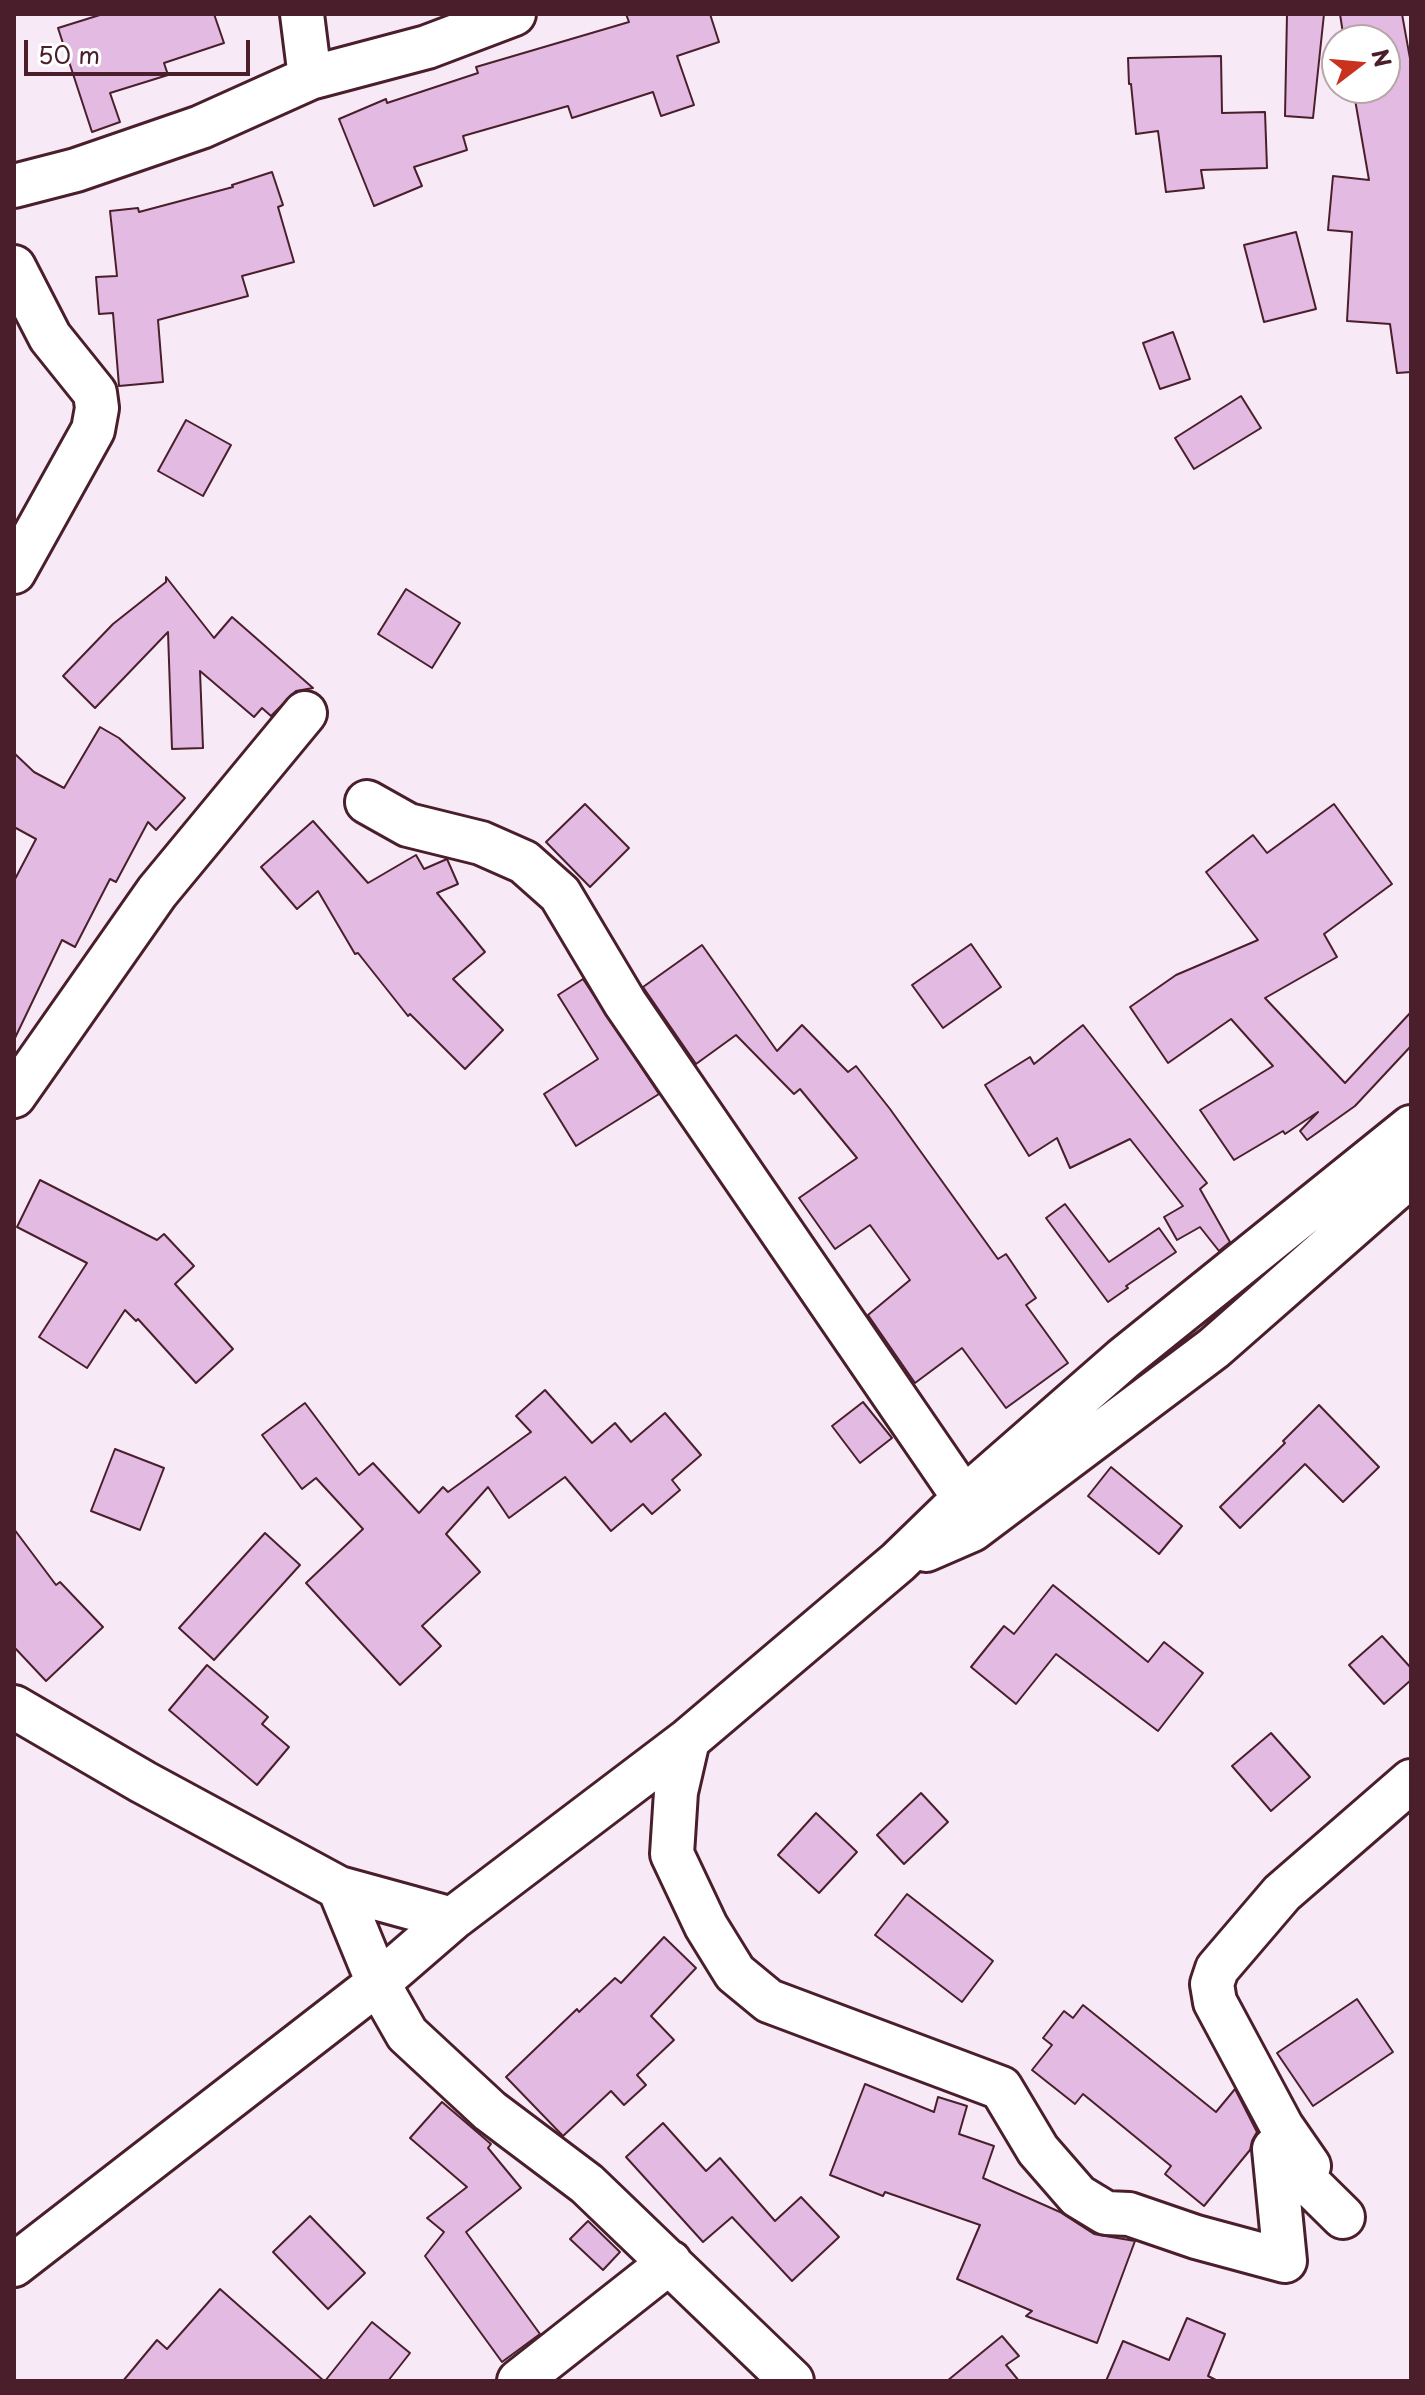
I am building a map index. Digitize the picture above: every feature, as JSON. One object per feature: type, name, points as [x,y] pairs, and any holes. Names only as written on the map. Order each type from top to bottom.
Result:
[{"type":"street","points":[[302,14],[310,78]]},
{"type":"street","points":[[14,186],[76,170],[201,127],[310,78],[427,47],[514,14]]},
{"type":"street","points":[[14,267],[50,337],[95,393],[97,408],[93,430],[14,572]]},
{"type":"street","points":[[14,1096],[157,892],[305,713]]},
{"type":"street","points":[[367,802],[408,825],[481,843],[524,862],[560,894],[625,1003],[964,1498]]},
{"type":"street","points":[[14,2265],[378,1983],[452,1919],[688,1740],[898,1562],[964,1498],[1123,1359],[1411,1127]]},
{"type":"street","points":[[898,1562],[972,1530],[1151,1396],[1214,1348],[1411,1175]]},
{"type":"street","points":[[14,1707],[143,1782],[339,1888],[452,1919]]},
{"type":"street","points":[[688,1740],[676,1792],[672,1854],[706,1926],[735,1973],[769,2001],[1001,2088],[1038,2150],[1078,2196],[1106,2213],[1129,2214],[1196,2237],[1285,2261],[1274,2149],[1343,2217],[1282,2127],[1215,2002],[1212,1984],[1217,1969],[1282,1893],[1411,1781]]},
{"type":"street","points":[[339,1888],[378,1983],[407,2034],[490,2111],[587,2184],[792,2381]]},
{"type":"street","points":[[519,2381],[670,2262]]},
{"type":"building","points":[[103,14],[214,14],[224,43],[164,63],[168,75],[110,93],[120,122],[92,132],[58,28]]},
{"type":"building","points":[[626,14],[710,14],[719,42],[677,56],[694,105],[661,116],[653,92],[572,118],[568,106],[463,136],[467,150],[414,167],[422,186],[374,206],[339,119],[386,99],[387,103],[478,73],[476,67],[629,22]]},
{"type":"building","points":[[1287,14],[1324,14],[1313,118],[1285,116]]},
{"type":"building","points":[[1340,14],[1402,14],[1411,64],[1411,372],[1397,373],[1390,324],[1347,321],[1352,232],[1328,230],[1333,176],[1369,180],[1356,104],[1401,104],[1401,24],[1342,24]]},
{"type":"building","points":[[1221,56],[1222,113],[1265,112],[1267,168],[1201,170],[1204,188],[1166,192],[1158,131],[1136,134],[1128,58]]},
{"type":"building","points":[[272,172],[283,205],[278,207],[294,262],[242,276],[248,296],[158,320],[163,382],[119,386],[113,313],[99,314],[96,277],[117,276],[110,211],[138,208],[139,212],[233,187]]},
{"type":"building","points":[[1296,232],[1316,309],[1264,322],[1244,245]]},
{"type":"building","points":[[1173,332],[1190,379],[1160,389],[1143,343]]},
{"type":"building","points":[[1241,396],[1261,428],[1194,469],[1175,438]]},
{"type":"building","points":[[186,420],[231,445],[203,496],[158,471]]},
{"type":"building","points":[[166,577],[214,638],[232,617],[313,688],[296,691],[271,716],[262,708],[254,717],[200,671],[203,748],[172,749],[168,632],[95,708],[63,676],[113,624],[166,582]]},
{"type":"building","points":[[406,589],[460,623],[432,668],[378,634]]},
{"type":"building","points":[[100,727],[119,738],[185,798],[156,830],[148,822],[116,882],[110,879],[75,947],[62,940],[14,1040],[14,881],[36,839],[14,827],[14,753],[34,772],[64,788]]},
{"type":"building","points":[[585,804],[629,848],[590,887],[546,842]]},
{"type":"building","points":[[1334,804],[1392,884],[1324,934],[1337,957],[1265,998],[1345,1083],[1411,1012],[1411,1046],[1355,1106],[1307,1140],[1300,1131],[1318,1112],[1285,1134],[1283,1131],[1234,1160],[1200,1110],[1273,1066],[1231,1019],[1168,1063],[1130,1007],[1176,975],[1258,940],[1206,872],[1253,835],[1267,853]]},
{"type":"building","points":[[313,821],[368,883],[416,855],[424,869],[447,859],[458,884],[437,893],[485,952],[453,979],[503,1030],[465,1069],[410,1014],[408,1016],[358,953],[355,954],[318,891],[297,909],[261,867]]},
{"type":"building","points":[[971,944],[1001,987],[943,1028],[912,985]]},
{"type":"building","points":[[702,945],[777,1051],[802,1025],[848,1072],[856,1066],[998,1259],[1006,1254],[1036,1298],[1026,1305],[1068,1363],[1006,1408],[962,1348],[915,1383],[868,1315],[910,1280],[870,1225],[835,1249],[799,1198],[857,1158],[800,1089],[794,1094],[736,1035],[696,1064],[643,987]]},
{"type":"building","points":[[583,979],[659,1094],[576,1146],[544,1094],[598,1059],[558,995]]},
{"type":"building","points":[[1083,1025],[1207,1183],[1200,1189],[1230,1242],[1219,1251],[1200,1227],[1177,1240],[1164,1217],[1183,1206],[1130,1139],[1070,1168],[1057,1138],[1029,1156],[985,1085],[1030,1057],[1034,1064]]},
{"type":"building","points":[[40,1180],[157,1240],[164,1234],[194,1266],[175,1284],[233,1349],[196,1383],[138,1319],[136,1321],[125,1310],[87,1368],[39,1337],[87,1263],[17,1227]]},
{"type":"building","points":[[1065,1204],[1109,1262],[1159,1228],[1176,1252],[1108,1302],[1046,1218]]},
{"type":"building","points":[[545,1390],[592,1443],[615,1423],[631,1442],[665,1413],[701,1455],[672,1480],[680,1490],[652,1514],[643,1504],[611,1531],[565,1477],[509,1518],[488,1487],[446,1534],[480,1572],[422,1626],[441,1646],[400,1685],[306,1583],[363,1529],[316,1478],[302,1489],[262,1435],[305,1403],[359,1475],[373,1463],[419,1513],[443,1487],[448,1492],[531,1432],[516,1416]]},
{"type":"building","points":[[863,1402],[892,1438],[860,1463],[832,1426]]},
{"type":"building","points":[[1319,1405],[1379,1467],[1343,1502],[1305,1464],[1240,1528],[1220,1507]]},
{"type":"building","points":[[115,1449],[164,1468],[140,1530],[91,1511]]},
{"type":"building","points":[[1111,1467],[1182,1526],[1159,1554],[1088,1496]]},
{"type":"building","points":[[14,1529],[56,1585],[60,1582],[103,1627],[46,1681],[14,1647]]},
{"type":"building","points":[[265,1533],[300,1565],[214,1660],[179,1628]]},
{"type":"building","points":[[1053,1585],[1148,1662],[1164,1642],[1203,1673],[1158,1731],[1056,1654],[1016,1704],[971,1667],[1004,1626],[1014,1634]]},
{"type":"building","points":[[1382,1636],[1411,1668],[1411,1680],[1384,1704],[1349,1665]]},
{"type":"building","points":[[207,1665],[268,1717],[262,1724],[289,1747],[257,1785],[169,1710]]},
{"type":"building","points":[[1271,1733],[1310,1777],[1271,1811],[1232,1766]]},
{"type":"building","points":[[921,1793],[948,1822],[904,1864],[877,1835]]},
{"type":"building","points":[[816,1813],[857,1852],[819,1893],[778,1855]]},
{"type":"building","points":[[907,1894],[993,1961],[962,2002],[875,1935]]},
{"type":"building","points":[[664,1937],[696,1968],[651,2016],[674,2040],[637,2075],[646,2085],[624,2105],[611,2091],[563,2136],[506,2077],[577,2009],[579,2012],[615,1978],[621,1983]]},
{"type":"building","points":[[1357,1999],[1393,2052],[1313,2106],[1277,2053]]},
{"type":"building","points":[[1083,2005],[1216,2112],[1235,2089],[1257,2132],[1250,2150],[1204,2206],[1165,2174],[1171,2166],[1083,2094],[1075,2104],[1032,2070],[1052,2045],[1043,2038],[1064,2011],[1073,2018]]},
{"type":"building","points":[[865,2084],[934,2112],[938,2097],[967,2106],[959,2134],[994,2146],[983,2178],[1060,2212],[1094,2234],[1135,2241],[1097,2343],[1026,2316],[1032,2311],[957,2279],[980,2225],[885,2192],[883,2196],[830,2175]]},
{"type":"building","points":[[442,2102],[491,2144],[488,2148],[521,2188],[466,2232],[540,2334],[502,2362],[425,2256],[444,2232],[427,2218],[467,2187],[410,2138]]},
{"type":"building","points":[[663,2123],[706,2171],[720,2158],[775,2221],[801,2197],[839,2237],[792,2281],[732,2217],[703,2242],[626,2157]]},
{"type":"building","points":[[310,2216],[365,2273],[328,2309],[273,2252]]},
{"type":"building","points":[[588,2221],[620,2252],[603,2270],[570,2239]]},
{"type":"building","points":[[220,2289],[324,2381],[123,2381],[157,2340],[167,2349]]},
{"type":"building","points":[[1187,2318],[1225,2334],[1208,2376],[1218,2381],[1106,2381],[1123,2341],[1169,2360]]},
{"type":"building","points":[[372,2322],[410,2353],[388,2381],[325,2381]]},
{"type":"building","points":[[1002,2336],[1019,2356],[1006,2365],[1019,2381],[947,2381]]}]
